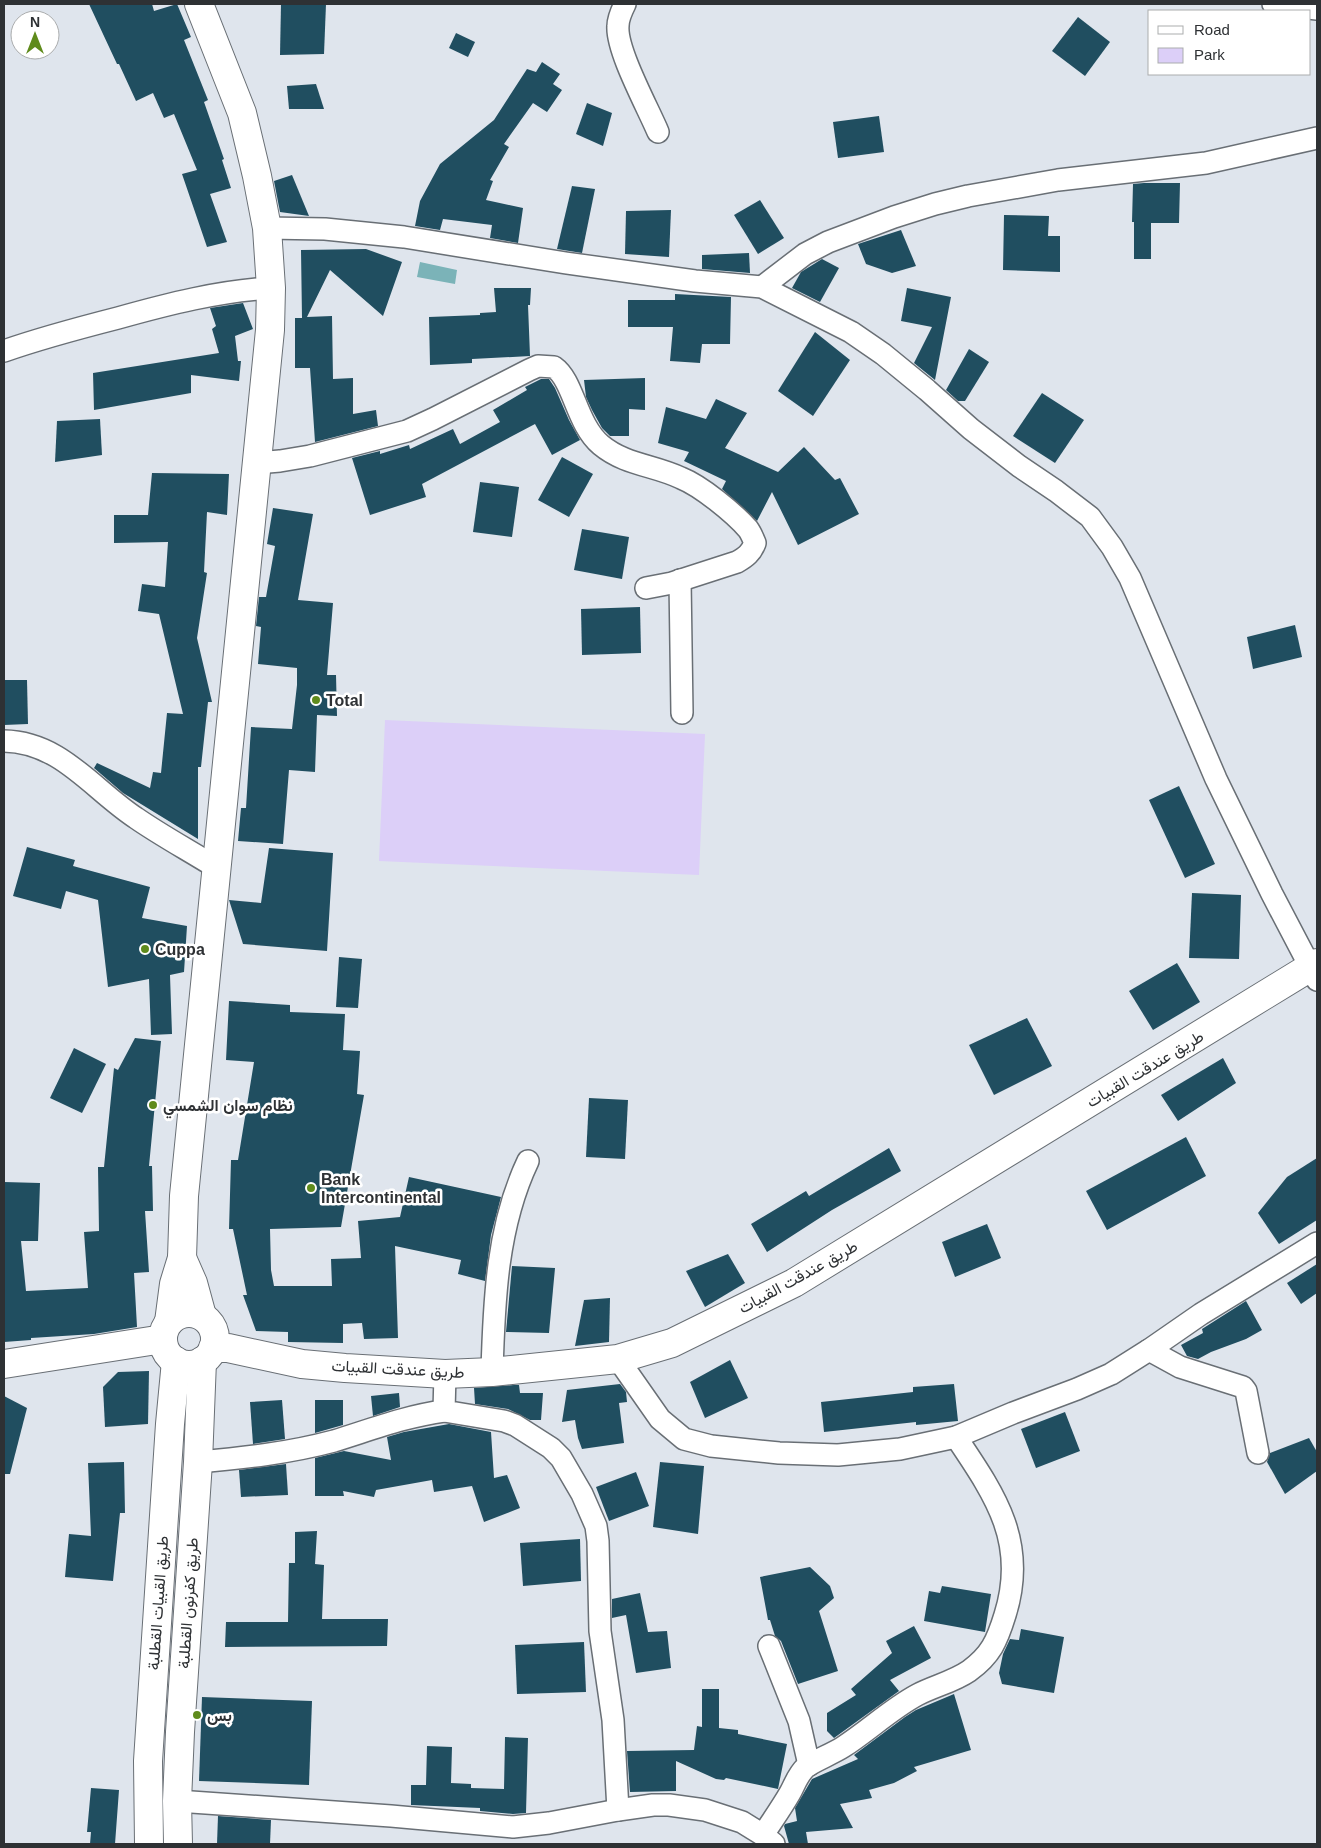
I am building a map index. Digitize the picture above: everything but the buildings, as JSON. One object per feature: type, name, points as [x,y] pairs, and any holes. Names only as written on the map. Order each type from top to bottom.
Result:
[{"type":"main road","points":[[182,1258],[192,1282],[202,1316],[214,1330],[215,1339],[185,1346],[174,1284],[182,1258],[184,1196],[270,330],[271,288],[267,228],[258,176],[242,113],[199,4]]},
{"type":"main road","name":"طريق عندقت القبيات","points":[[4,1364],[185,1346],[228,1348],[268,1358],[337,1368],[445,1374],[492,1372],[618,1359],[672,1343],[794,1282],[1315,970]]},
{"type":"main road","name":"طريق كفرنون القطلبة","points":[[178,1844],[177,1801],[181,1714],[198,1462],[185,1346]]},
{"type":"main road","name":"طريق القبيات القطلبة","points":[[149,1844],[148,1761],[185,1346]]},
{"type":"street","points":[[625,4],[618,26],[620,43],[626,62],[658,132]]},
{"type":"street","points":[[1273,4],[1317,9]]},
{"type":"street","points":[[762,287],[805,254],[828,242],[935,204],[968,196],[1058,180],[1206,163],[1317,138]]},
{"type":"street","points":[[267,228],[325,229],[404,237],[566,263],[695,281],[762,287],[851,332],[883,354],[971,429],[1090,517],[1112,547],[1130,578],[1216,779],[1286,923],[1315,970]]},
{"type":"street","points":[[4,350],[43,337],[204,296],[247,289],[271,288]]},
{"type":"street","points":[[256,463],[280,462],[310,456],[407,431],[528,370],[538,366],[554,367],[564,377],[588,432],[600,444],[632,463],[682,478],[695,485],[750,531],[755,543],[745,558],[737,562],[680,580],[646,588]]},
{"type":"street","points":[[680,580],[682,713]]},
{"type":"street","points":[[4,741],[21,741],[50,752],[65,761],[134,817],[217,868]]},
{"type":"street","points":[[492,1372],[493,1320],[504,1232],[513,1197],[528,1161]]},
{"type":"street","points":[[618,1359],[660,1418],[684,1438],[711,1446],[779,1453],[838,1455],[900,1449],[956,1437],[1111,1374],[1150,1350],[1201,1314],[1317,1243]]},
{"type":"street","points":[[1150,1350],[1180,1367],[1242,1387],[1248,1396],[1258,1452]]},
{"type":"street","points":[[444,1411],[445,1374]]},
{"type":"street","points":[[198,1462],[250,1458],[281,1453],[333,1441],[423,1414],[444,1411],[504,1421],[515,1425],[551,1448],[561,1458],[588,1507],[596,1526],[600,1631],[613,1720],[618,1810]]},
{"type":"street","points":[[177,1801],[391,1816],[513,1827],[549,1823],[653,1805],[691,1808],[723,1815],[742,1822],[769,1839],[801,1772],[838,1750],[901,1704],[968,1671],[993,1648],[1000,1636],[1013,1584],[1009,1536],[989,1486],[956,1437]]},
{"type":"street","points":[[769,1646],[799,1721],[809,1766]]},
{"type":"green space","points":[[385,720],[705,734],[699,875],[379,861]]},
{"type":"water","points":[[420,262],[457,270],[455,284],[417,277]]},
{"type":"place","name":"Total","points":[[316,700]]},
{"type":"place","name":"Cuppa","points":[[145,949]]},
{"type":"place","name":"نظام سوان الشمسي","points":[[153,1105]]},
{"type":"place","name":"Bank Intercontinental","points":[[311,1188]]},
{"type":"place","name":"بس","points":[[197,1715]]}]
